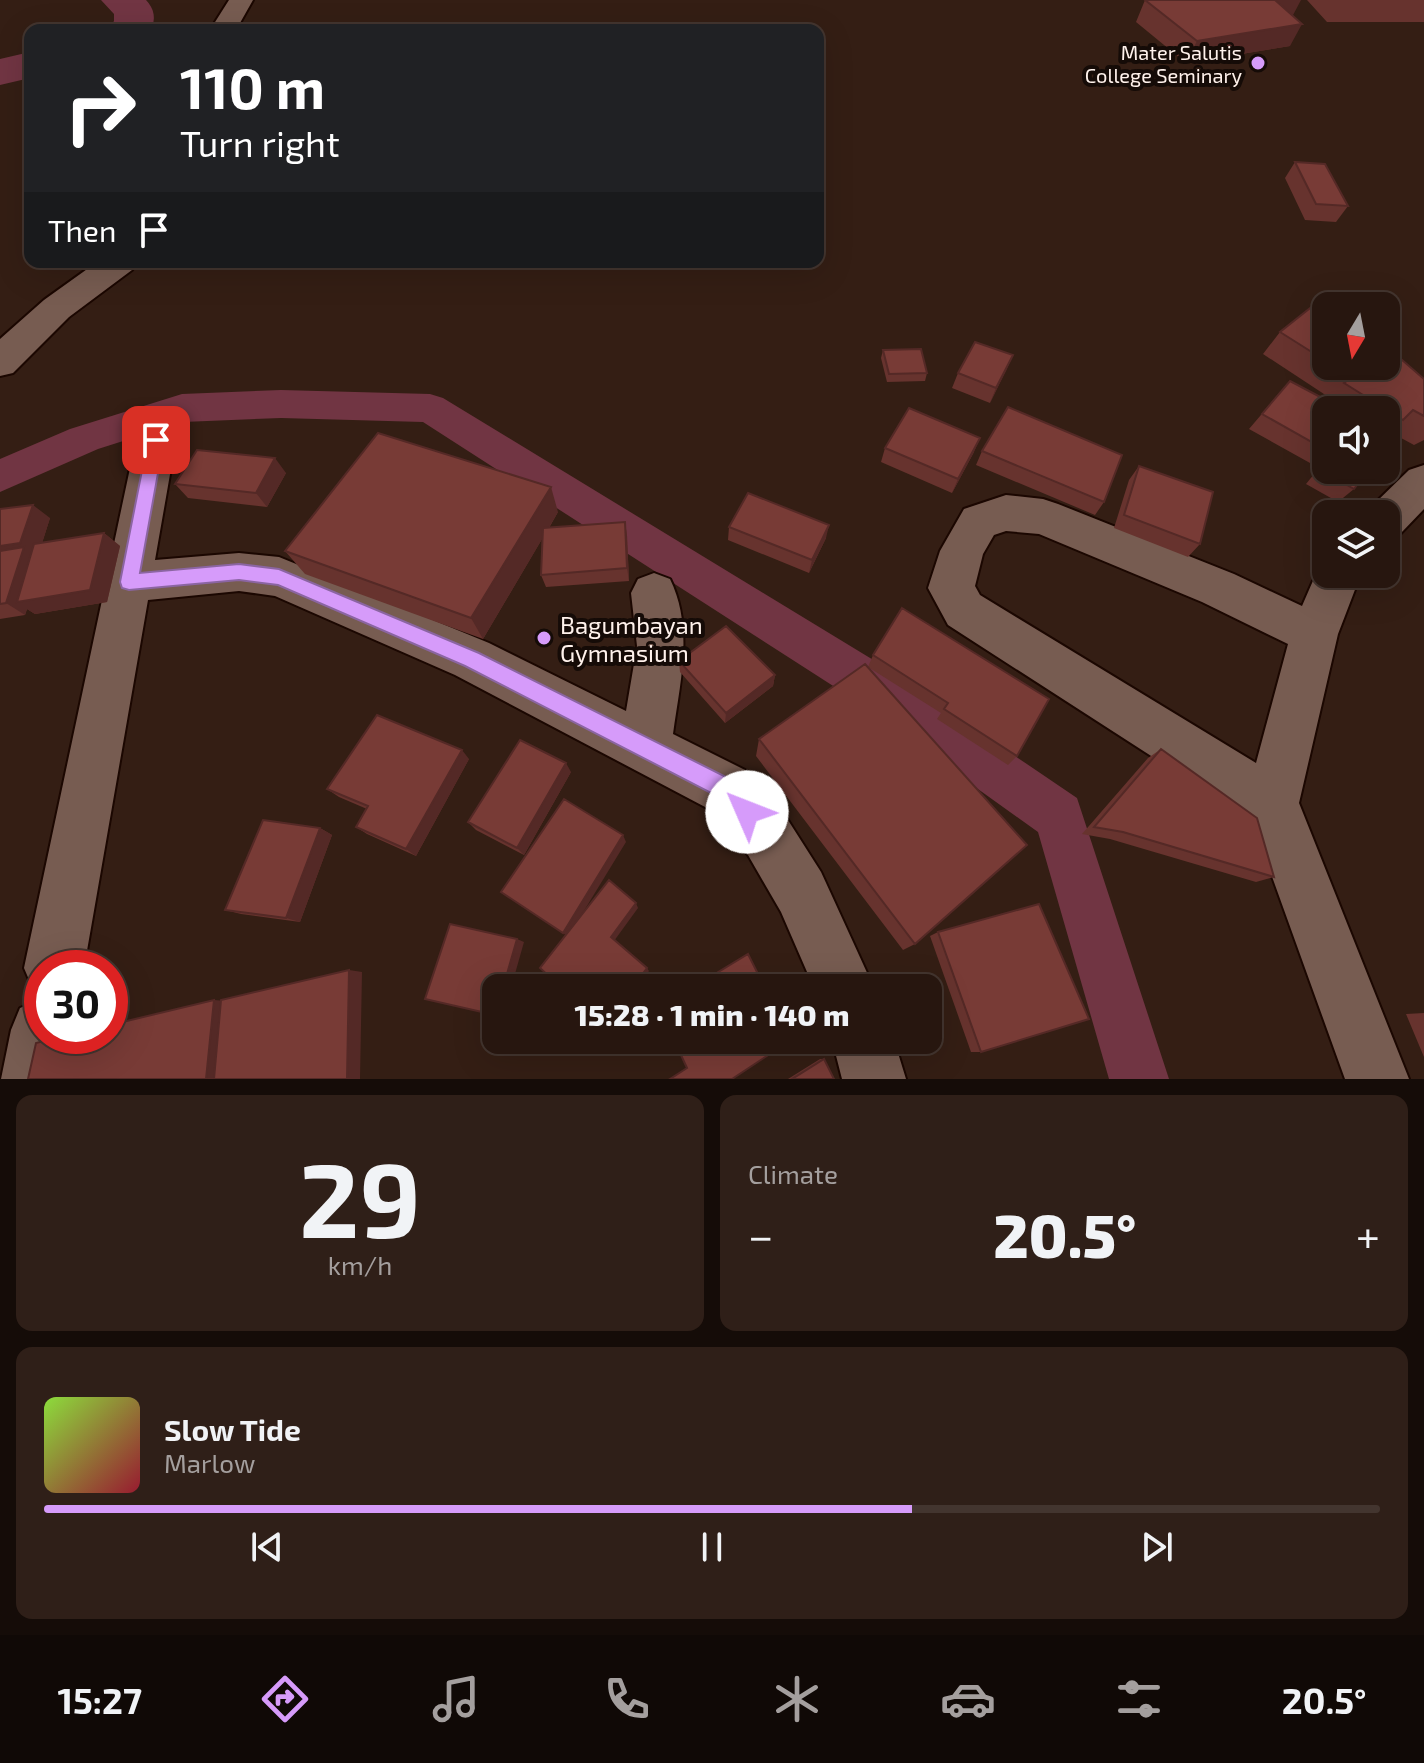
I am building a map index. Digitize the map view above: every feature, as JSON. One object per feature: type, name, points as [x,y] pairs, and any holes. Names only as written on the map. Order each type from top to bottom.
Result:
[{"type":"street","points":[[227,24],[241,0]]},
{"type":"street","points":[[0,363],[22,338],[57,308],[112,268]]},
{"type":"street","points":[[57,950],[156,440]]},
{"type":"street","points":[[1400,506],[1424,482]]},
{"type":"street","points":[[1272,803],[964,610],[951,588],[962,551],[979,522],[1006,513],[1043,517],[1218,588],[1314,634]]},
{"type":"street","points":[[129,582],[239,572],[279,577],[472,659],[726,789],[767,836],[801,892],[838,974]]},
{"type":"street","points":[[1332,588],[1314,634],[1272,803],[1377,1079]]},
{"type":"street","points":[[645,748],[661,646],[654,593]]},
{"type":"street","points":[[33,1079],[38,1054]]},
{"type":"street","points":[[867,1054],[874,1079]]},
{"type":"building","points":[[1145,0],[1275,0],[1302,24],[1197,41]]},
{"type":"building","points":[[1295,162],[1325,164],[1348,206],[1316,204]]},
{"type":"building","points":[[1312,307],[1312,352],[1280,332]]},
{"type":"building","points":[[975,342],[1013,355],[996,388],[958,373]]},
{"type":"building","points":[[921,349],[927,373],[889,374],[883,350]]},
{"type":"building","points":[[1400,358],[1424,379],[1424,416],[1413,410],[1403,420],[1400,418],[1400,396],[1365,396],[1344,383],[1348,380],[1400,380]]},
{"type":"building","points":[[1290,381],[1318,396],[1312,396],[1312,442],[1262,414]]},
{"type":"building","points":[[1008,407],[1122,455],[1104,502],[982,451]]},
{"type":"building","points":[[909,408],[980,438],[958,479],[885,448]]},
{"type":"building","points":[[378,433],[551,487],[471,618],[285,551]]},
{"type":"building","points":[[197,450],[275,458],[256,493],[175,484]]},
{"type":"building","points":[[1139,466],[1213,492],[1200,544],[1124,515]]},
{"type":"building","points":[[748,493],[829,525],[812,560],[729,527]]},
{"type":"building","points":[[33,505],[20,543],[0,546],[0,509]]},
{"type":"building","points":[[625,522],[627,568],[541,575],[543,528]]},
{"type":"building","points":[[104,533],[90,590],[17,602],[34,544]]},
{"type":"building","points":[[24,547],[6,603],[0,604],[0,551]]},
{"type":"building","points":[[902,608],[1049,699],[1017,756],[944,709],[948,703],[873,655]]},
{"type":"building","points":[[726,626],[775,675],[726,713],[679,661]]},
{"type":"building","points":[[865,664],[1027,845],[915,944],[759,739]]},
{"type":"building","points":[[377,715],[462,750],[406,849],[356,827],[368,806],[327,789]]},
{"type":"building","points":[[520,740],[566,763],[517,848],[468,822]]},
{"type":"building","points":[[1161,749],[1257,818],[1274,877],[1123,832],[1094,827]]},
{"type":"building","points":[[564,799],[623,835],[563,933],[501,892]]},
{"type":"building","points":[[263,820],[320,828],[286,918],[225,910]]},
{"type":"building","points":[[609,880],[636,903],[611,937],[647,968],[642,974],[547,974],[540,968]]},
{"type":"building","points":[[1039,904],[1089,1019],[981,1052],[938,932]]},
{"type":"building","points":[[450,924],[517,939],[507,974],[482,974],[482,1012],[425,999]]},
{"type":"building","points":[[748,954],[758,974],[715,974]]},
{"type":"building","points":[[349,970],[347,1079],[214,1079],[221,1000]]},
{"type":"building","points":[[214,1000],[206,1079],[28,1079],[34,1054],[128,1054],[128,1021]]},
{"type":"building","points":[[680,1054],[770,1054],[732,1079],[670,1079],[687,1068]]},
{"type":"building","points":[[824,1059],[834,1079],[792,1079]]},
{"type":"waterway","points":[[120,0],[134,10],[134,24]]},
{"type":"waterway","points":[[0,72],[24,66]]},
{"type":"waterway","points":[[0,476],[84,439],[182,408],[281,404],[430,408],[858,676],[1059,816],[1139,1079]]},
{"type":"place","name":"Mater Salutis College Seminary","points":[[1258,63]]},
{"type":"place","name":"Bagumbayan Gymnasium","points":[[544,638]]},
{"type":"route","points":[[156,440],[129,582],[239,572],[279,577],[472,659],[726,789],[747,812]]}]
